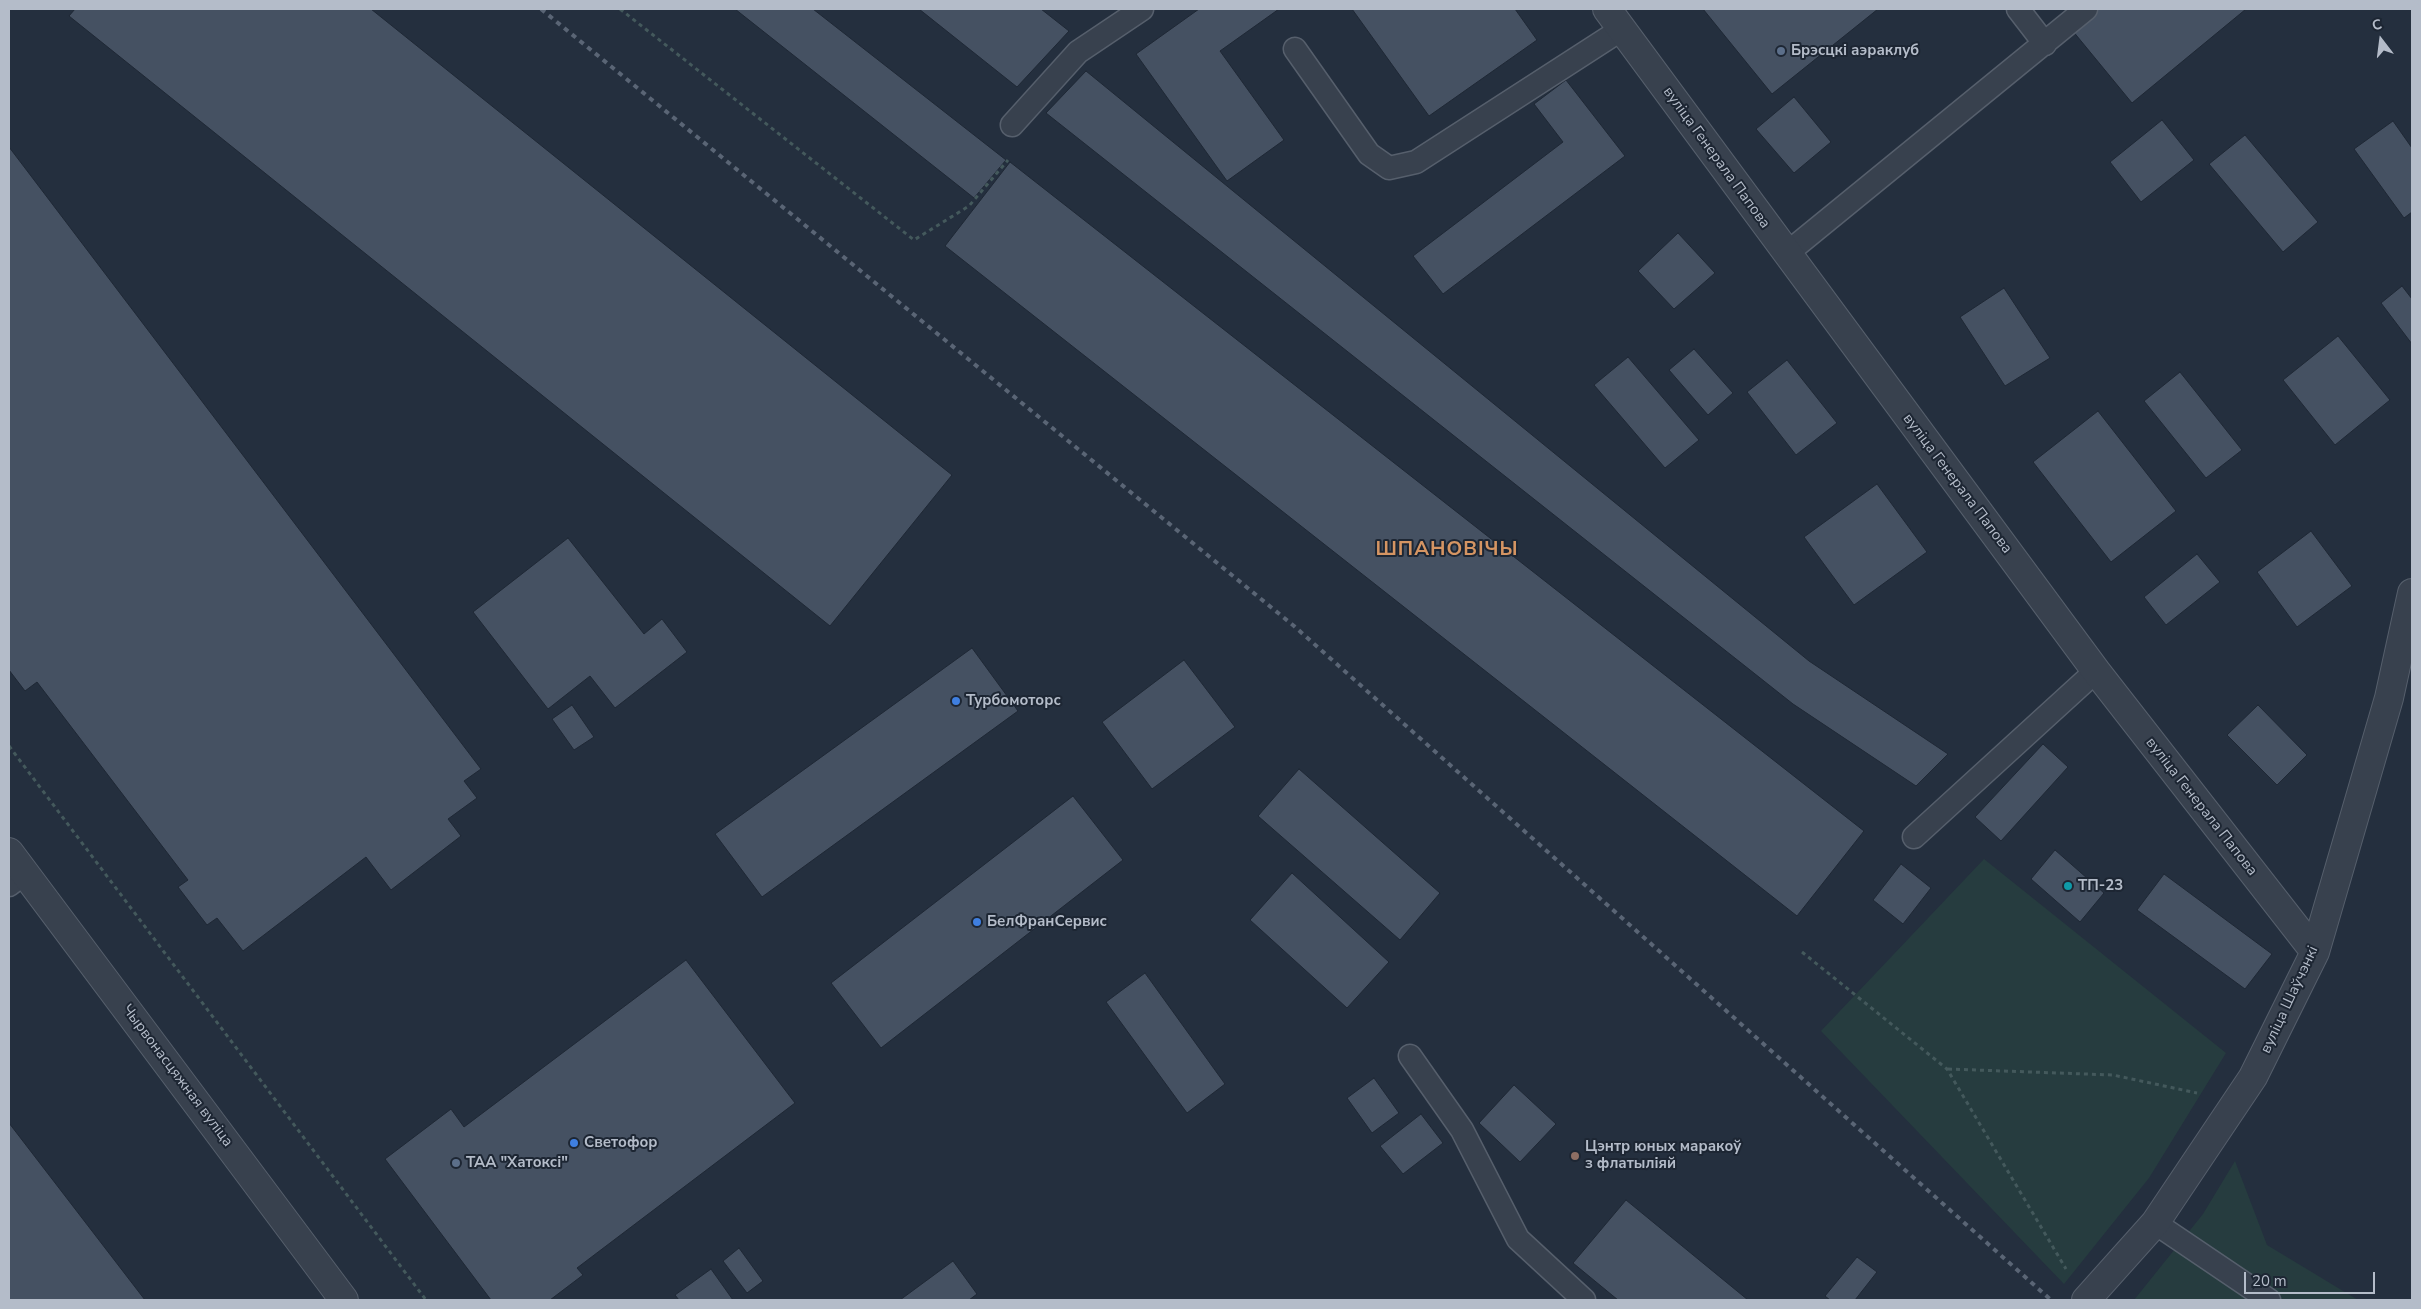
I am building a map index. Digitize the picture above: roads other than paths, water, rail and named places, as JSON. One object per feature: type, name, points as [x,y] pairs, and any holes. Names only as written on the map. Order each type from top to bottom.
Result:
[{"type":"street","name":"вуліца Генерала Папова","points":[[1615,19],[1786,254],[2096,672],[2315,952]]},
{"type":"street","name":"вуліца Шаўчэнкі","points":[[2086,1300],[2155,1223],[2253,1077],[2315,952],[2389,698],[2412,593]]},
{"type":"street","name":"Чырвонасцяжная вуліца","points":[[9,852],[17,879],[344,1300]]},
{"type":"lane","points":[[1012,125],[1078,52],[1142,9]]},
{"type":"lane","points":[[2018,9],[2045,44]]},
{"type":"lane","points":[[1786,254],[2086,9]]},
{"type":"lane","points":[[1295,49],[1369,154],[1389,168],[1416,162],[1615,19]]},
{"type":"lane","points":[[1914,838],[2096,672]]},
{"type":"lane","points":[[1410,1056],[1462,1130],[1518,1239],[1584,1300]]},
{"type":"lane","points":[[2155,1223],[2269,1300]]},
{"type":"railway","points":[[541,9],[1294,626],[2051,1300]]},
{"type":"place","name":"Брэсцкі аэраклуб","points":[[1781,51]]},
{"type":"place","name":"Турбомоторс","points":[[956,701]]},
{"type":"place","name":"ТП-23","points":[[2068,886]]},
{"type":"place","name":"БелФранСервис","points":[[977,922]]},
{"type":"place","name":"Светофор","points":[[574,1143]]},
{"type":"place","name":"Цэнтр юных маракоў з флатыліяй","points":[[1575,1156]]},
{"type":"place","name":"ТАА \"Хатоксі\"","points":[[456,1163]]},
{"type":"district","name":"ШПАНОВІЧЫ","points":[[1447,550]]}]
